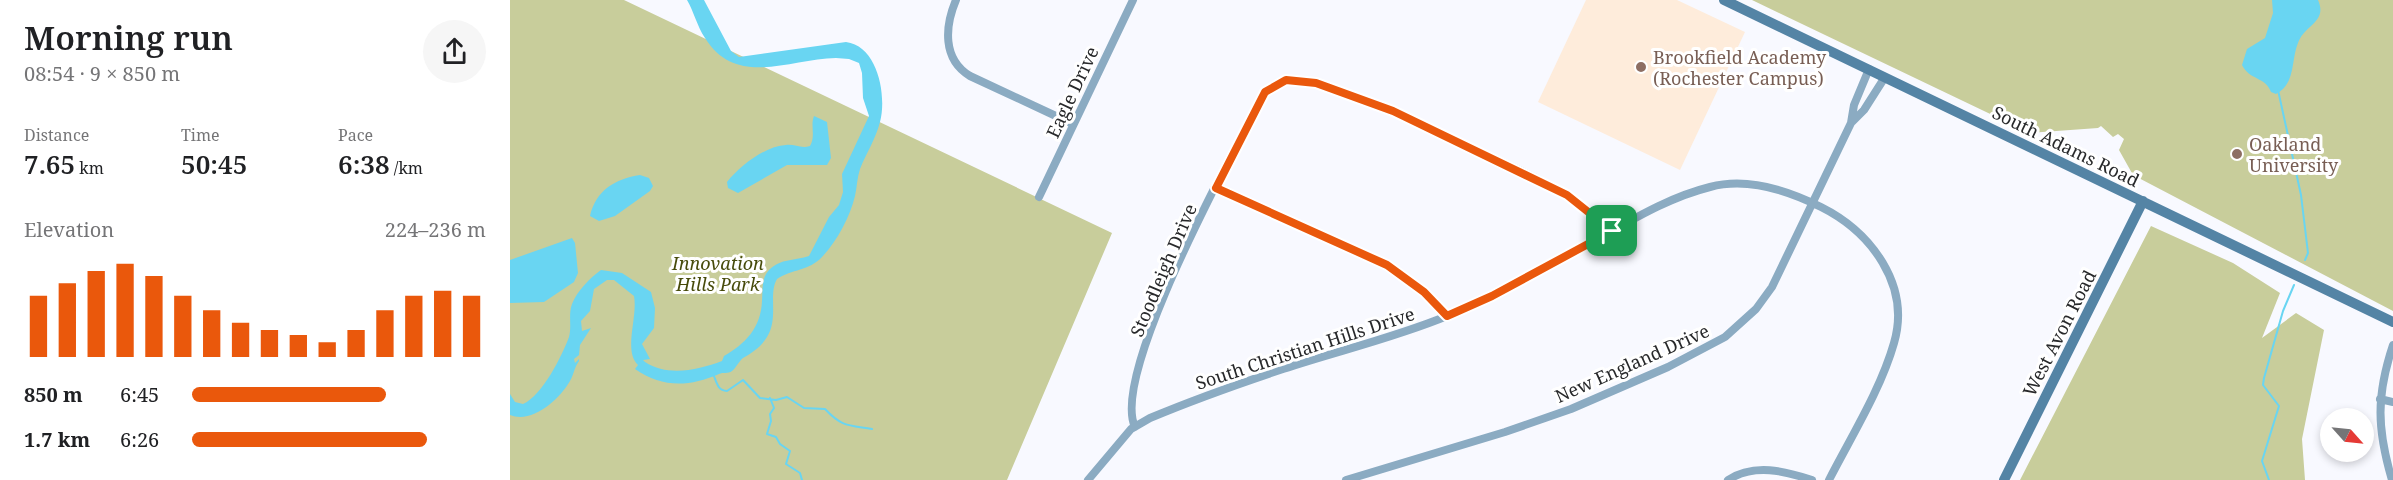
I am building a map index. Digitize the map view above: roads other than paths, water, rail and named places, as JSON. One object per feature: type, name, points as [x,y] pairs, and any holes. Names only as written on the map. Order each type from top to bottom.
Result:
[{"type":"main road","name":"South Adams Road","points":[[1724,0],[2393,322]]},
{"type":"main road","name":"West Avon Road","points":[[2004,480],[2143,201]]},
{"type":"street","points":[[956,0],[947,28],[950,49],[959,68],[970,76],[1073,124]]},
{"type":"street","name":"Eagle Drive","points":[[1039,197],[1133,0]]},
{"type":"street","name":"New England Drive","points":[[1346,480],[1505,432],[1571,409],[1668,367],[1725,337],[1754,312],[1772,287],[1851,123],[1854,105],[1869,69]]},
{"type":"street","name":"New England Drive","points":[[1851,123],[1864,110],[1885,77]]},
{"type":"street","name":"Stoodleigh Drive","points":[[1135,426],[1131,408],[1155,317],[1216,188],[1265,92],[1286,80],[1299,80],[1347,93],[1393,111],[1534,177],[1567,195],[1612,231]]},
{"type":"street","name":"South Christian Hills Drive","points":[[1088,480],[1135,426],[1150,418],[1228,388],[1447,316],[1492,296],[1684,195],[1728,183],[1748,183],[1814,203],[1848,223],[1867,240],[1890,275],[1897,298],[1895,341],[1885,367],[1829,480]]},
{"type":"street","points":[[1216,188],[1387,265],[1424,292],[1447,316]]},
{"type":"street","points":[[2392,480],[2379,429],[2380,399],[2393,345]]},
{"type":"street","points":[[2380,399],[2393,402]]},
{"type":"street","points":[[1728,480],[1756,470],[1777,470],[1812,480]]},
{"type":"water","points":[[687,0],[704,0],[731,51],[739,57],[846,42],[857,46],[873,62],[881,86],[882,111],[876,134],[860,169],[850,212],[838,236],[817,262],[777,279],[773,292],[771,330],[759,346],[742,359],[732,371],[697,381],[676,384],[655,380],[635,369],[638,365],[634,359],[631,343],[634,296],[614,280],[607,280],[594,289],[590,311],[581,321],[582,331],[591,328],[580,345],[579,355],[574,359],[575,363],[579,359],[579,361],[565,388],[559,396],[536,413],[518,417],[510,415],[510,394],[515,402],[523,404],[537,393],[551,375],[569,337],[570,312],[574,299],[584,285],[601,270],[622,273],[651,292],[655,308],[654,328],[642,344],[650,359],[643,360],[645,362],[654,367],[673,371],[703,367],[722,361],[724,356],[745,340],[759,319],[766,273],[778,263],[809,256],[829,217],[839,205],[843,192],[842,174],[869,116],[863,98],[862,73],[859,63],[836,58],[748,67],[732,62],[718,53],[705,38]]},
{"type":"water","points":[[2272,0],[2318,0],[2320,7],[2318,19],[2298,43],[2287,84],[2276,94],[2245,70],[2242,65],[2247,49],[2265,38],[2273,13]]},
{"type":"water","points":[[814,116],[827,122],[831,158],[827,165],[787,165],[738,193],[728,188],[727,182],[732,176],[762,153],[778,146],[810,146],[813,138]]},
{"type":"water","points":[[640,175],[649,178],[653,186],[650,191],[615,216],[599,221],[590,216],[597,199],[608,187],[622,179]]},
{"type":"water","points":[[572,238],[575,243],[578,273],[574,282],[544,302],[510,303],[510,260]]},
{"type":"waterway","points":[[2278,90],[2301,195],[2308,253],[2305,260]]},
{"type":"waterway","points":[[2269,480],[2262,461],[2279,406],[2263,385],[2283,311],[2294,285]]},
{"type":"waterway","points":[[714,376],[718,386],[724,390],[727,391],[743,380],[760,398],[776,400],[787,397],[804,408],[825,409],[836,419],[851,426],[872,429]]},
{"type":"waterway","points":[[770,398],[774,408],[770,414],[771,421],[767,434],[776,437],[780,444],[790,451],[786,464],[800,473],[802,480]]},
{"type":"place","name":"Brookfield Academy (Rochester Campus)","points":[[1641,67]]},
{"type":"place","name":"Oakland University","points":[[2237,154]]},
{"type":"park label","name":"Innovation Hills Park","points":[[718,273]]}]
